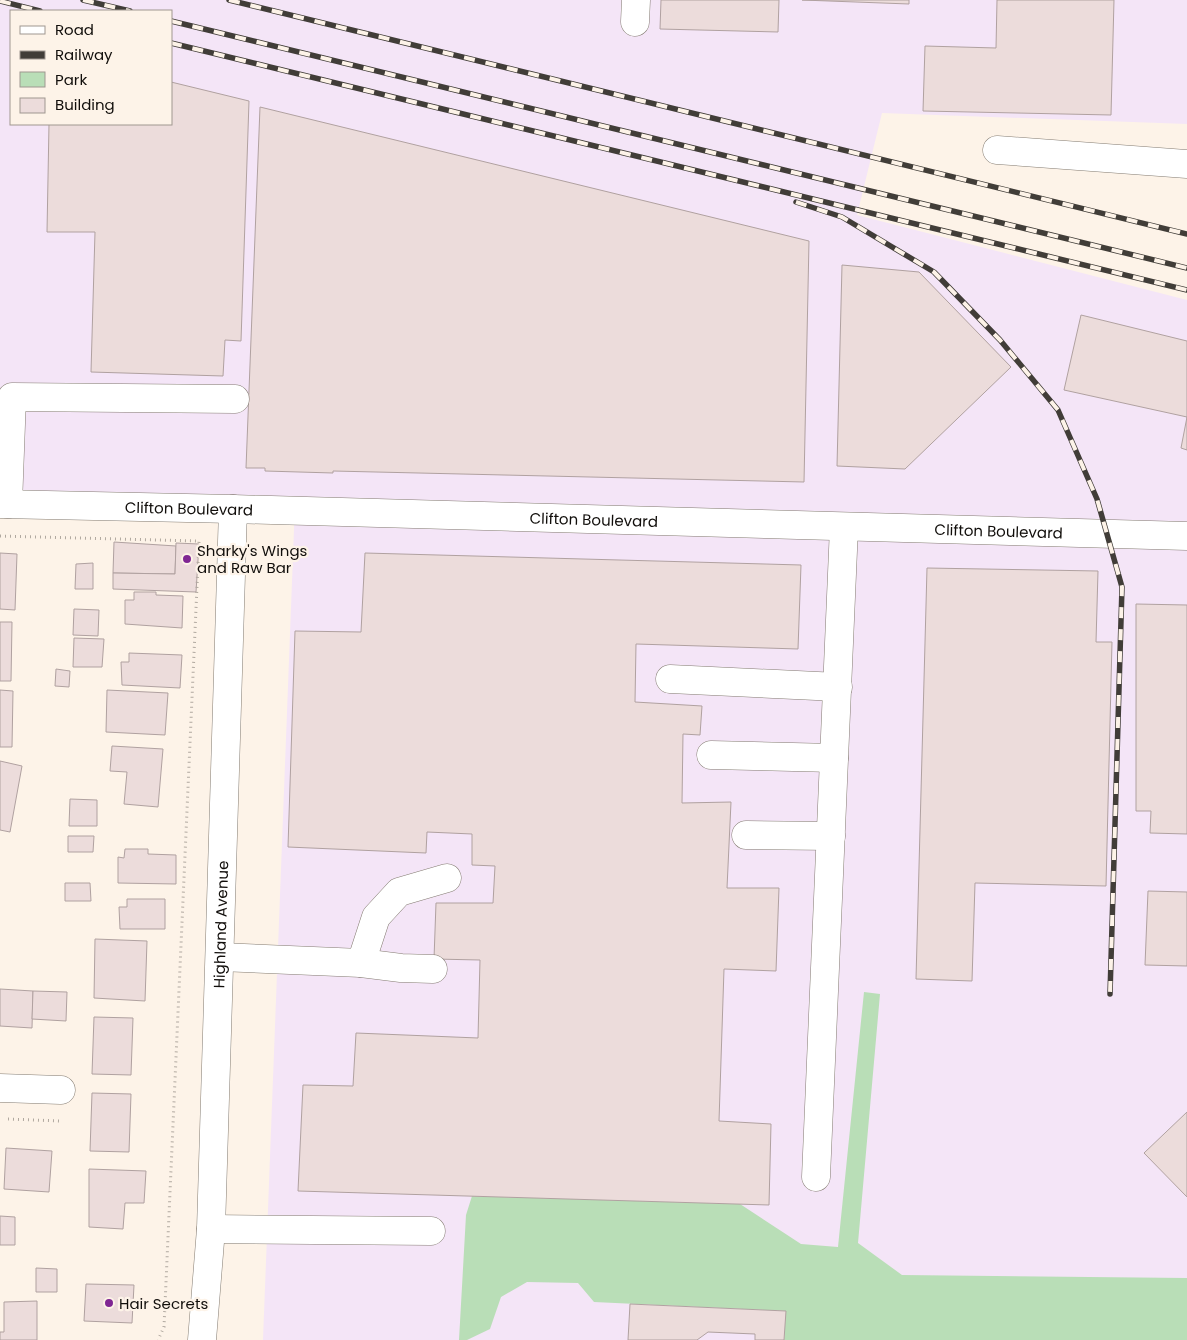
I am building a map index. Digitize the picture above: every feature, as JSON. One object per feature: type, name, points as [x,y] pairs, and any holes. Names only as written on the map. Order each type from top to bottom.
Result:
[{"type":"street","points":[[996,150],[1187,164]]},
{"type":"street","points":[[4,504],[12,397],[235,399]]},
{"type":"street","name":"Clifton Boulevard","points":[[4,504],[1187,536]]},
{"type":"street","name":"Highland Avenue","points":[[202,1340],[210,1229],[233,509]]},
{"type":"street","points":[[816,1177],[844,527]]},
{"type":"street","points":[[670,679],[838,687]]},
{"type":"street","points":[[711,755],[834,758]]},
{"type":"street","points":[[746,835],[831,836]]},
{"type":"street","points":[[361,963],[376,917],[399,892],[447,878]]},
{"type":"street","points":[[220,956],[361,963],[401,968],[433,969]]},
{"type":"street","points":[[0,1088],[61,1090]]},
{"type":"street","points":[[210,1229],[431,1231]]},
{"type":"path","points":[[0,536],[199,541],[164,1327],[158,1340]]},
{"type":"path","points":[[0,1119],[60,1121]]},
{"type":"shaded area","points":[[0,0],[1187,0],[1187,124],[882,113],[857,215],[1187,300],[1187,1340],[263,1340],[295,503],[0,497]]},
{"type":"green space","points":[[864,992],[880,994],[858,1243],[902,1275],[1187,1278],[1187,1340],[784,1340],[785,1311],[594,1302],[578,1283],[527,1282],[501,1297],[490,1329],[467,1340],[459,1340],[466,1215],[472,1196],[740,1204],[801,1244],[838,1247]]},
{"type":"building","points":[[661,0],[779,0],[778,32],[660,29]]},
{"type":"building","points":[[802,0],[909,0],[909,4]]},
{"type":"building","points":[[997,0],[1114,0],[1111,115],[923,111],[925,46],[996,48]]},
{"type":"building","points":[[172,82],[249,101],[241,341],[225,340],[223,376],[91,372],[95,232],[47,232],[49,125],[172,125]]},
{"type":"building","points":[[260,107],[809,241],[804,482],[333,471],[333,473],[265,471],[265,468],[246,468]]},
{"type":"building","points":[[842,265],[919,272],[1011,367],[905,469],[837,466]]},
{"type":"building","points":[[1081,315],[1187,341],[1187,417],[1064,390]]},
{"type":"building","points":[[1187,417],[1187,450],[1181,448]]},
{"type":"building","points":[[114,542],[176,546],[175,574],[113,573]]},
{"type":"building","name":"Sharky's Wings and Raw Bar","points":[[176,543],[199,544],[196,592],[113,589],[113,573],[175,574]]},
{"type":"building","points":[[0,553],[17,554],[15,610],[0,609]]},
{"type":"building","points":[[365,553],[801,565],[798,649],[636,644],[635,702],[702,706],[700,735],[683,734],[682,803],[731,802],[727,888],[779,888],[776,971],[724,969],[719,1121],[771,1124],[769,1205],[298,1191],[303,1085],[353,1086],[356,1033],[478,1038],[480,960],[434,959],[436,903],[493,903],[495,866],[472,865],[472,834],[427,832],[426,853],[288,847],[295,631],[361,632]]},
{"type":"building","points":[[93,563],[93,589],[75,589],[76,564]]},
{"type":"building","points":[[927,568],[1098,571],[1096,642],[1112,642],[1106,886],[975,883],[972,981],[916,979]]},
{"type":"building","points":[[134,592],[156,592],[156,595],[183,596],[182,628],[125,624],[125,600],[134,600]]},
{"type":"building","points":[[1136,604],[1187,605],[1187,834],[1150,833],[1151,811],[1136,811]]},
{"type":"building","points":[[74,609],[99,610],[98,636],[73,635]]},
{"type":"building","points":[[0,622],[12,622],[11,681],[0,681]]},
{"type":"building","points":[[74,638],[104,639],[102,667],[73,667]]},
{"type":"building","points":[[129,653],[182,655],[180,688],[122,685],[121,662],[129,662]]},
{"type":"building","points":[[56,669],[70,671],[69,687],[55,686]]},
{"type":"building","points":[[0,690],[13,691],[12,747],[0,747]]},
{"type":"building","points":[[107,690],[168,693],[165,735],[106,732]]},
{"type":"building","points":[[112,746],[163,749],[158,807],[124,804],[127,772],[110,771]]},
{"type":"building","points":[[0,761],[22,766],[10,832],[0,830]]},
{"type":"building","points":[[70,799],[97,800],[97,826],[69,826]]},
{"type":"building","points":[[68,836],[94,836],[93,852],[68,852]]},
{"type":"building","points":[[125,849],[148,849],[148,854],[176,855],[176,884],[118,883],[118,857],[124,858]]},
{"type":"building","points":[[65,883],[90,883],[91,901],[65,901]]},
{"type":"building","points":[[1148,891],[1187,892],[1187,966],[1145,965]]},
{"type":"building","points":[[127,899],[165,899],[165,929],[120,929],[119,907],[127,907]]},
{"type":"building","points":[[95,939],[147,941],[145,1001],[94,998]]},
{"type":"building","points":[[0,989],[33,991],[32,1028],[0,1026]]},
{"type":"building","points":[[33,991],[67,992],[66,1021],[32,1019]]},
{"type":"building","points":[[94,1017],[133,1018],[131,1075],[92,1074]]},
{"type":"building","points":[[92,1093],[131,1094],[129,1152],[90,1151]]},
{"type":"building","points":[[1187,1112],[1187,1197],[1144,1153]]},
{"type":"building","points":[[6,1148],[52,1151],[49,1192],[4,1189]]},
{"type":"building","points":[[89,1169],[146,1171],[144,1203],[125,1203],[123,1229],[89,1227]]},
{"type":"building","points":[[0,1216],[15,1217],[15,1245],[0,1245]]},
{"type":"building","points":[[36,1268],[57,1269],[57,1292],[36,1292]]},
{"type":"building","name":"Hair Secrets","points":[[86,1284],[134,1285],[132,1323],[84,1321]]},
{"type":"building","points":[[37,1301],[37,1340],[0,1340],[0,1332],[4,1332],[4,1302]]},
{"type":"building","points":[[630,1304],[786,1311],[784,1340],[755,1340],[755,1334],[708,1332],[697,1340],[628,1340]]},
{"type":"railway","points":[[83,0],[126,10]]},
{"type":"railway","points":[[229,0],[1187,234]]},
{"type":"railway","points":[[0,1],[36,10]]},
{"type":"railway","points":[[172,21],[1187,268]]},
{"type":"railway","points":[[172,43],[1187,290]]},
{"type":"railway","points":[[796,202],[842,217],[934,272],[1000,340],[1058,410],[1097,499],[1122,587],[1110,994]]},
{"type":"place","name":"Sharky's Wings and Raw Bar","points":[[187,559]]},
{"type":"place","name":"Hair Secrets","points":[[109,1303]]}]
